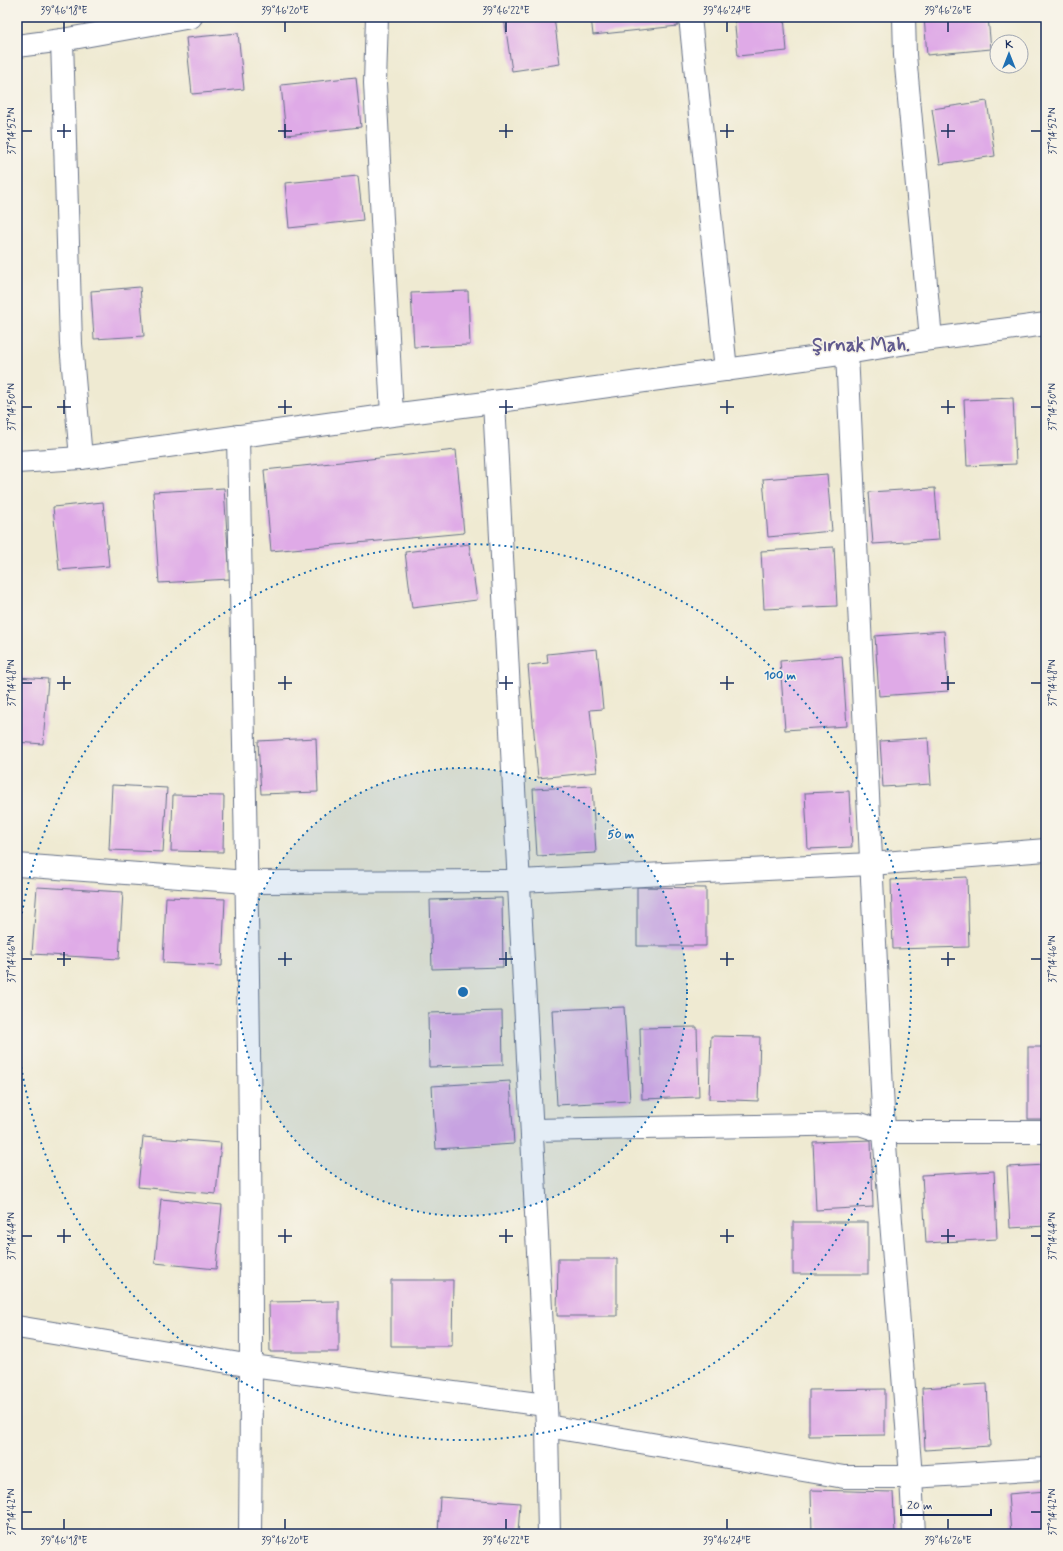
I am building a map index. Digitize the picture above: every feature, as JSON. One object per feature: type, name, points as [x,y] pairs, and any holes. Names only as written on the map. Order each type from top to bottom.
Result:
[{"type":"street","points":[[17,46],[62,40],[190,17]]},
{"type":"street","points":[[377,17],[375,83],[392,415]]},
{"type":"street","points":[[690,17],[726,370]]},
{"type":"street","points":[[904,17],[905,55],[931,339]]},
{"type":"street","points":[[62,40],[71,344],[81,458]]},
{"type":"street","points":[[17,462],[81,458],[726,370],[847,353],[931,339],[1046,324]]},
{"type":"street","points":[[847,353],[884,1132],[911,1477],[914,1534]]},
{"type":"street","points":[[494,402],[546,1415],[549,1534]]},
{"type":"street","points":[[238,436],[247,882],[252,1366],[250,1534]]},
{"type":"street","points":[[17,865],[247,882],[519,881],[871,864],[1046,850]]},
{"type":"street","points":[[532,1130],[860,1124],[884,1132],[1046,1132]]},
{"type":"street","points":[[17,1327],[546,1415],[844,1477],[911,1477],[1046,1469]]},
{"type":"building","points":[[504,17],[554,17],[560,64],[512,71]]},
{"type":"building","points":[[591,17],[677,17],[678,26],[593,35]]},
{"type":"building","points":[[734,17],[784,17],[787,51],[738,56]]},
{"type":"building","points":[[924,17],[988,17],[989,49],[927,55]]},
{"type":"building","points":[[238,33],[244,89],[192,94],[186,38]]},
{"type":"building","points":[[356,77],[361,127],[286,135],[281,85]]},
{"type":"building","points":[[987,101],[995,156],[940,164],[932,109]]},
{"type":"building","points":[[358,176],[363,220],[289,228],[285,183]]},
{"type":"building","points":[[140,287],[144,336],[94,339],[91,291]]},
{"type":"building","points":[[468,291],[470,345],[414,347],[411,293]]},
{"type":"building","points":[[1013,398],[1016,464],[967,466],[964,400]]},
{"type":"building","points":[[456,450],[464,533],[271,551],[264,470]]},
{"type":"building","points":[[827,474],[832,531],[768,537],[763,479]]},
{"type":"building","points":[[224,488],[230,579],[159,583],[153,492]]},
{"type":"building","points":[[935,488],[939,540],[873,544],[869,492]]},
{"type":"building","points":[[103,502],[109,566],[59,570],[53,507]]},
{"type":"building","points":[[469,544],[477,600],[412,608],[405,552]]},
{"type":"building","points":[[834,547],[837,606],[764,609],[761,551]]},
{"type":"building","points":[[944,631],[948,691],[879,696],[875,636]]},
{"type":"building","points":[[597,649],[603,709],[590,710],[597,772],[538,778],[528,665],[548,663],[547,654]]},
{"type":"building","points":[[842,656],[847,726],[785,730],[780,661]]},
{"type":"building","points":[[17,677],[48,679],[43,744],[17,742]]},
{"type":"building","points":[[316,738],[318,792],[261,794],[258,741]]},
{"type":"building","points":[[928,738],[931,784],[883,787],[880,741]]},
{"type":"building","points":[[112,785],[167,788],[163,852],[109,850]]},
{"type":"building","points":[[592,786],[596,853],[537,856],[533,789]]},
{"type":"building","points":[[849,791],[852,847],[808,849],[805,793]]},
{"type":"building","points":[[173,795],[224,796],[223,852],[171,851]]},
{"type":"building","points":[[967,877],[969,947],[893,949],[891,880]]},
{"type":"building","points":[[37,887],[123,892],[119,959],[32,954]]},
{"type":"building","points":[[637,887],[706,888],[706,946],[637,946]]},
{"type":"building","points":[[166,897],[225,899],[222,966],[163,963]]},
{"type":"building","points":[[502,898],[503,967],[432,969],[430,900]]},
{"type":"building","points":[[624,1007],[630,1101],[557,1105],[552,1010]]},
{"type":"building","points":[[502,1011],[503,1065],[429,1067],[428,1013]]},
{"type":"building","points":[[697,1027],[699,1097],[642,1099],[640,1028]]},
{"type":"building","points":[[711,1036],[760,1037],[758,1101],[709,1099]]},
{"type":"building","points":[[1028,1047],[1046,1047],[1046,1119],[1028,1119]]},
{"type":"building","points":[[510,1081],[514,1144],[436,1149],[432,1086]]},
{"type":"building","points":[[143,1137],[221,1143],[216,1194],[138,1187]]},
{"type":"building","points":[[871,1140],[873,1207],[816,1210],[813,1142]]},
{"type":"building","points":[[1046,1165],[1046,1226],[1010,1228],[1007,1167]]},
{"type":"building","points":[[994,1171],[997,1239],[926,1243],[922,1175]]},
{"type":"building","points":[[161,1199],[222,1205],[216,1269],[155,1263]]},
{"type":"building","points":[[793,1222],[868,1222],[868,1274],[793,1274]]},
{"type":"building","points":[[558,1259],[617,1259],[617,1316],[557,1316]]},
{"type":"building","points":[[391,1280],[453,1280],[452,1346],[391,1346]]},
{"type":"building","points":[[339,1301],[339,1352],[270,1352],[269,1302]]},
{"type":"building","points":[[987,1384],[990,1446],[925,1450],[922,1388]]},
{"type":"building","points":[[885,1389],[885,1435],[809,1436],[809,1390]]},
{"type":"building","points":[[811,1490],[893,1492],[895,1534],[812,1534]]},
{"type":"building","points":[[1046,1491],[1046,1534],[1011,1534],[1008,1494]]},
{"type":"building","points":[[440,1497],[520,1503],[518,1534],[438,1534]]},
{"type":"district","name":"Şırnak Mah.","points":[[861,345]]}]
